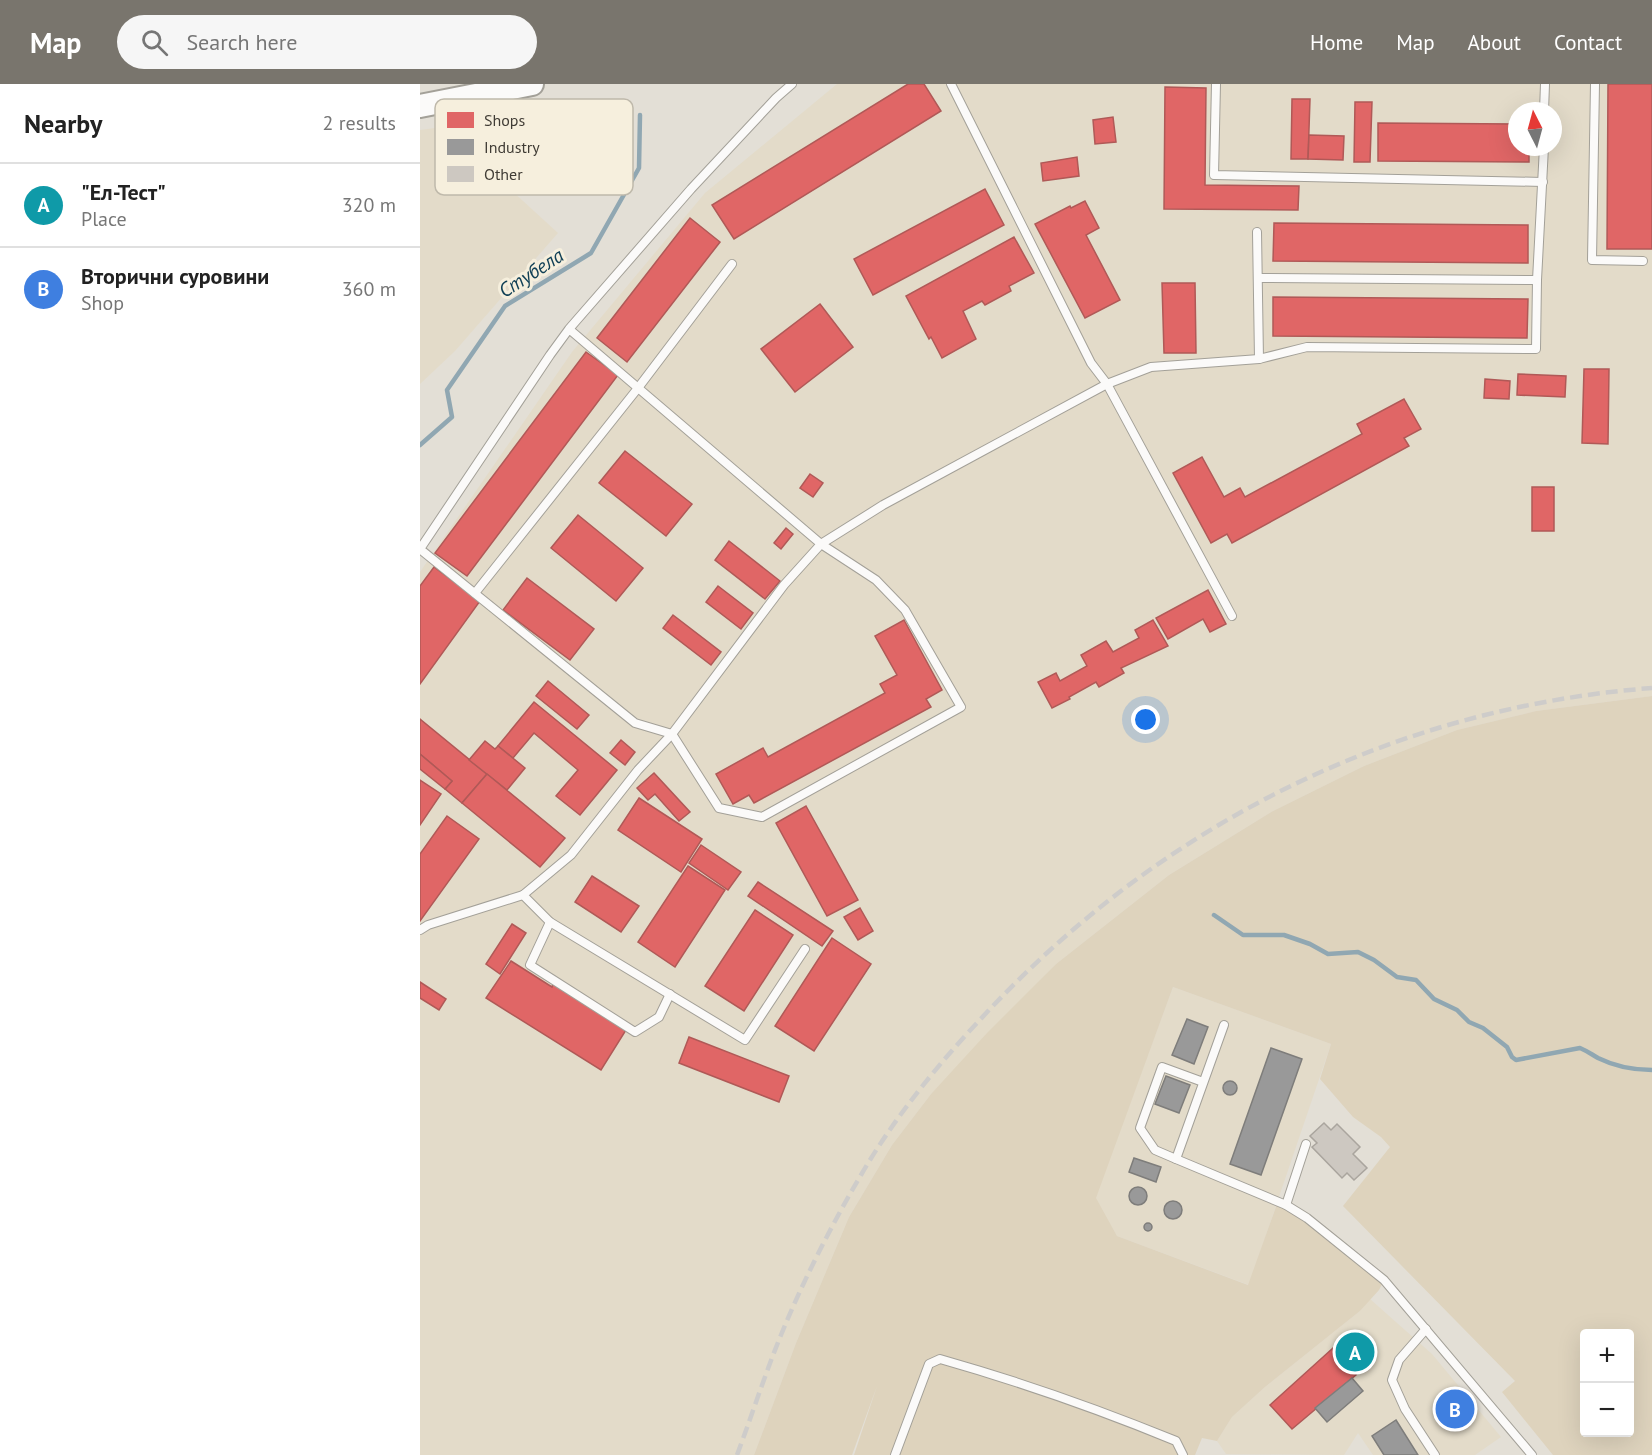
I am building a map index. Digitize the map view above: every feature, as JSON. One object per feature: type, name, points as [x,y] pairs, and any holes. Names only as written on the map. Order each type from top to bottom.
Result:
[{"type":"street","points":[[456,99],[532,84]]},
{"type":"street","points":[[420,106],[435,103]]},
{"type":"lane","points":[[569,329],[821,544],[876,580],[905,610],[961,707],[762,817],[719,808],[672,734],[635,723],[420,549],[569,329],[691,189],[776,98],[792,84]]},
{"type":"lane","points":[[951,84],[1091,363],[1107,384],[1232,616]]},
{"type":"lane","points":[[1216,84],[1214,175],[1543,182]]},
{"type":"lane","points":[[1544,102],[1545,84]]},
{"type":"lane","points":[[1595,84],[1592,260],[1643,261]]},
{"type":"lane","points":[[420,930],[428,925],[523,895],[571,855],[638,770],[672,734],[784,585],[821,544],[883,505],[1107,384],[1151,367],[1259,359],[1307,347],[1536,349],[1544,156]]},
{"type":"lane","points":[[1257,232],[1259,359]]},
{"type":"lane","points":[[475,593],[639,388],[732,264]]},
{"type":"lane","points":[[1258,278],[1537,280]]},
{"type":"lane","points":[[523,895],[550,922],[745,1040],[805,949]]},
{"type":"lane","points":[[550,922],[530,965],[635,1032],[659,1017],[670,994]]},
{"type":"lane","points":[[1176,1159],[1224,1025]]},
{"type":"lane","points":[[1203,1082],[1162,1067],[1140,1128],[1155,1150],[1286,1204],[1307,1218],[1384,1280],[1532,1455]]},
{"type":"lane","points":[[1286,1204],[1306,1144]]},
{"type":"lane","points":[[1426,1329],[1399,1359],[1392,1380],[1405,1409],[1435,1455]]},
{"type":"lane","points":[[895,1455],[930,1364],[940,1359],[1005,1377],[1092,1407],[1176,1441],[1183,1455]]},
{"type":"shaded area","points":[[837,84],[1652,84],[1652,696],[1536,711],[1457,730],[1364,766],[1273,811],[1169,875],[1056,964],[931,1094],[892,1145],[849,1217],[796,1343],[754,1455],[420,1455],[420,572],[572,352],[705,193]]},
{"type":"shaded area","points":[[435,128],[435,195],[516,195],[558,233],[455,351],[420,384],[420,130]]},
{"type":"shaded area","points":[[1652,696],[1652,1455],[1553,1455],[1502,1392],[1515,1381],[1343,1206],[1390,1147],[1381,1137],[1353,1117],[1320,1079],[1331,1044],[1173,987],[1096,1198],[1117,1236],[1248,1285],[1278,1201],[1384,1280],[1379,1290],[1360,1311],[1265,1387],[1232,1417],[1217,1441],[1202,1438],[1195,1455],[854,1455],[877,1386],[852,1455],[754,1455],[796,1343],[849,1217],[892,1145],[931,1094],[987,1033],[1056,964],[1169,875],[1273,811],[1364,766],[1457,730],[1536,711]]},
{"type":"shaded area","points":[[1173,987],[1331,1044],[1249,1285],[1117,1236],[1095,1198]]},
{"type":"shaded area","points":[[1370,1299],[1432,1354],[1501,1437],[1475,1455],[1373,1455],[1358,1433],[1344,1455],[1226,1454],[1217,1441],[1232,1417],[1265,1387],[1360,1311]]},
{"type":"building: Shops","points":[[908,84],[924,84],[941,111],[734,239],[712,205]]},
{"type":"building: Shops","points":[[1608,84],[1652,84],[1652,249],[1607,249]]},
{"type":"building: Shops","points":[[1165,87],[1206,88],[1205,185],[1299,186],[1298,210],[1164,209]]},
{"type":"building: Shops","points":[[1292,99],[1310,99],[1308,159],[1291,159]]},
{"type":"building: Shops","points":[[1355,102],[1372,102],[1370,162],[1354,162]]},
{"type":"building: Shops","points":[[1113,117],[1116,142],[1095,144],[1093,120]]},
{"type":"building: Shops","points":[[1378,123],[1508,124],[1508,156],[1529,156],[1529,162],[1378,161]]},
{"type":"building: Shops","points":[[1309,135],[1344,136],[1343,160],[1308,159]]},
{"type":"building: Shops","points":[[1077,157],[1079,176],[1043,181],[1041,163]]},
{"type":"building: Shops","points":[[985,189],[1004,225],[873,295],[854,259]]},
{"type":"building: Shops","points":[[1085,201],[1099,228],[1086,235],[1120,300],[1085,318],[1035,224]]},
{"type":"building: Shops","points":[[690,218],[720,242],[627,362],[597,338]]},
{"type":"building: Shops","points":[[1274,223],[1528,225],[1528,263],[1273,261]]},
{"type":"building: Shops","points":[[1014,237],[1034,273],[1009,286],[1011,291],[985,305],[982,301],[963,311],[976,339],[942,358],[906,296]]},
{"type":"building: Shops","points":[[1162,283],[1195,283],[1196,353],[1164,353]]},
{"type":"building: Shops","points":[[1273,297],[1528,299],[1527,338],[1273,336]]},
{"type":"building: Shops","points":[[820,304],[853,347],[795,392],[761,349]]},
{"type":"building: Shops","points":[[586,352],[618,375],[467,576],[435,553]]},
{"type":"building: Shops","points":[[1584,369],[1609,369],[1608,444],[1582,443]]},
{"type":"building: Shops","points":[[1518,374],[1566,376],[1565,397],[1517,395]]},
{"type":"building: Shops","points":[[1485,379],[1510,381],[1509,399],[1484,398]]},
{"type":"building: Shops","points":[[1404,399],[1421,429],[1404,438],[1409,446],[1232,543],[1227,534],[1211,543],[1173,473],[1202,457],[1224,497],[1240,488],[1245,497],[1362,434],[1357,424]]},
{"type":"building: Shops","points":[[625,451],[692,504],[666,536],[599,483]]},
{"type":"building: Shops","points":[[810,474],[823,483],[813,497],[800,488]]},
{"type":"building: Shops","points":[[1532,487],[1554,487],[1554,531],[1532,531]]},
{"type":"building: Shops","points":[[578,515],[643,568],[616,601],[551,548]]},
{"type":"building: Shops","points":[[786,528],[793,534],[781,549],[774,543]]},
{"type":"building: Shops","points":[[729,541],[780,581],[765,599],[715,560]]},
{"type":"building: Shops","points":[[434,567],[480,601],[420,684],[420,586]]},
{"type":"building: Shops","points":[[527,578],[594,629],[570,660],[503,610]]},
{"type":"building: Shops","points":[[718,586],[753,613],[741,629],[706,602]]},
{"type":"building: Shops","points":[[1208,590],[1226,624],[1210,632],[1203,619],[1168,639],[1156,618]]},
{"type":"building: Shops","points":[[673,615],[721,652],[711,665],[663,628]]},
{"type":"building: Shops","points":[[904,620],[942,690],[926,699],[931,707],[754,803],[749,795],[733,804],[716,774],[763,748],[768,757],[885,693],[880,684],[897,675],[875,636]]},
{"type":"building: Shops","points":[[1153,620],[1168,646],[1121,668],[1124,673],[1099,687],[1096,682],[1052,708],[1038,682],[1056,673],[1060,681],[1087,666],[1081,655],[1106,641],[1113,652],[1139,638],[1135,630]]},
{"type":"building: Shops","points":[[548,681],[589,715],[577,729],[536,696]]},
{"type":"building: Shops","points":[[534,702],[617,770],[580,815],[556,796],[578,770],[534,733],[513,758],[498,746]]},
{"type":"building: Shops","points":[[420,719],[487,774],[462,803],[445,789],[452,781],[420,754]]},
{"type":"building: Shops","points":[[621,740],[635,752],[625,765],[610,753]]},
{"type":"building: Shops","points":[[485,741],[495,749],[498,746],[525,768],[507,790],[469,760]]},
{"type":"building: Shops","points":[[420,754],[452,781],[445,789],[420,769]]},
{"type":"building: Shops","points":[[654,773],[690,812],[679,821],[655,794],[648,800],[637,788]]},
{"type":"building: Shops","points":[[487,774],[565,838],[540,867],[462,803]]},
{"type":"building: Shops","points":[[420,780],[441,794],[420,825]]},
{"type":"building: Shops","points":[[639,798],[702,839],[681,872],[618,830]]},
{"type":"building: Shops","points":[[806,806],[858,900],[827,916],[776,823]]},
{"type":"building: Shops","points":[[447,816],[479,839],[420,921],[420,854]]},
{"type":"building: Shops","points":[[701,845],[741,872],[728,890],[689,863]]},
{"type":"building: Shops","points":[[688,866],[725,890],[675,967],[638,942]]},
{"type":"building: Shops","points":[[592,876],[639,906],[621,932],[575,902]]},
{"type":"building: Shops","points":[[758,882],[833,931],[822,946],[748,896]]},
{"type":"building: Shops","points":[[860,908],[873,931],[858,940],[844,917]]},
{"type":"building: Shops","points":[[755,910],[793,935],[744,1011],[705,986]]},
{"type":"building: Shops","points":[[512,924],[526,933],[500,974],[486,964]]},
{"type":"building: Shops","points":[[832,938],[871,964],[814,1051],[775,1026]]},
{"type":"building: Shops","points":[[511,961],[552,987],[553,984],[626,1030],[601,1070],[486,998]]},
{"type":"building: Shops","points":[[420,982],[446,999],[439,1010],[420,998]]},
{"type":"building: Shops","points":[[689,1037],[789,1076],[779,1102],[679,1063]]},
{"type":"building: Shops","points":[[1356,1333],[1374,1353],[1353,1371],[1336,1350]]},
{"type":"building: Shops","points":[[1333,1348],[1356,1375],[1292,1429],[1270,1405]]},
{"type":"building: Industry","points":[[1187,1019],[1208,1027],[1194,1064],[1172,1055]]},
{"type":"building: Industry","points":[[1271,1048],[1302,1059],[1261,1175],[1230,1164]]},
{"type":"building: Industry","points":[[1166,1076],[1190,1085],[1179,1113],[1155,1104]]},
{"type":"building: Industry","points":[[1227,1081],[1233,1081],[1237,1088],[1233,1095],[1227,1095],[1223,1091],[1223,1085]]},
{"type":"building: Industry","points":[[1134,1158],[1161,1167],[1156,1182],[1129,1172]]},
{"type":"building: Industry","points":[[1138,1187],[1144,1190],[1147,1196],[1144,1202],[1138,1205],[1132,1202],[1129,1196],[1132,1190]]},
{"type":"building: Industry","points":[[1173,1201],[1179,1204],[1182,1210],[1179,1216],[1173,1219],[1167,1216],[1164,1210],[1167,1204]]},
{"type":"building: Industry","points":[[1148,1223],[1152,1227],[1148,1231],[1144,1227]]},
{"type":"building: Industry","points":[[1352,1378],[1363,1391],[1327,1422],[1315,1408]]},
{"type":"building: Industry","points":[[1396,1420],[1418,1455],[1384,1455],[1372,1436]]},
{"type":"building: Other","points":[[1324,1123],[1331,1130],[1337,1124],[1360,1147],[1353,1154],[1367,1168],[1354,1180],[1347,1173],[1342,1178],[1312,1147],[1317,1143],[1310,1136]]},
{"type":"waterway","name":"Стубела","points":[[633,179],[639,168],[640,115]]},
{"type":"waterway","name":"Стубела","points":[[420,445],[452,417],[447,390],[505,306],[591,253],[624,195]]},
{"type":"waterway","points":[[1214,915],[1243,935],[1284,935],[1310,944],[1328,954],[1358,952],[1374,960],[1397,977],[1416,980],[1434,999],[1457,1010],[1469,1022],[1483,1028],[1507,1047],[1516,1060],[1580,1048],[1617,1065],[1652,1070]]},
{"type":"railway","points":[[737,1455],[775,1350],[799,1294],[839,1214],[873,1155],[900,1115],[945,1058],[1046,954],[1120,892],[1199,837],[1282,790],[1370,752],[1460,722],[1555,700],[1652,688]]},
{"type":"place","name":"\"Ел-Тест\"","points":[[1355,1352]]},
{"type":"place","name":"Вторични суровини","points":[[1455,1409]]}]
